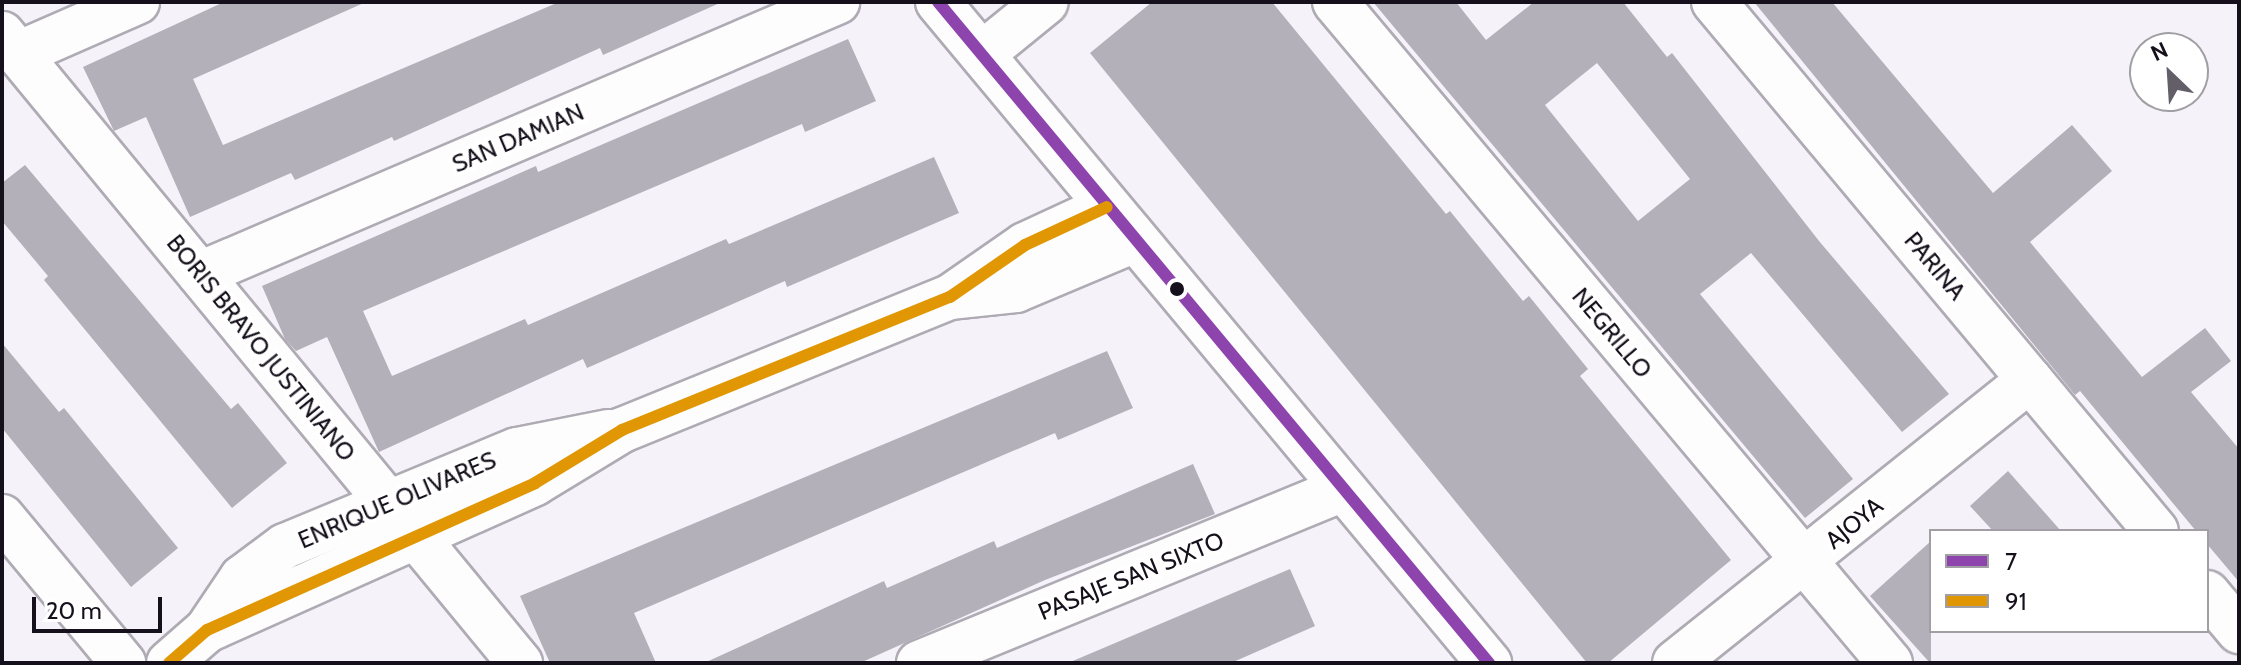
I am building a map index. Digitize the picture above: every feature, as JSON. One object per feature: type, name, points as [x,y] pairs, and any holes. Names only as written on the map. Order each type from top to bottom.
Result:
[{"type":"street","points":[[10,44],[137,2]]},
{"type":"street","name":"SAN DAMIAN","points":[[200,274],[837,2]]},
{"type":"street","points":[[938,2],[1489,663]]},
{"type":"street","points":[[982,54],[1046,2]]},
{"type":"street","name":"NEGRILLO","points":[[1335,2],[1890,663]]},
{"type":"street","name":"PARINA","points":[[1714,2],[2154,529]]},
{"type":"street","name":"BORIS BRAVO JUSTINIANO","points":[[10,44],[520,663]]},
{"type":"street","name":"ENRIQUE OLIVARES","points":[[207,630],[414,534],[535,483],[622,430],[950,297],[1025,245],[1107,207]]},
{"type":"street","name":"ENRIQUE OLIVARES","points":[[950,297],[1016,290],[1135,240]]},
{"type":"street","name":"AJOYA","points":[[1675,663],[2030,380]]},
{"type":"street","name":"ENRIQUE OLIVARES","points":[[169,663],[207,630],[242,578],[263,560],[387,501],[529,447],[622,430]]},
{"type":"street","name":"PASAJE SAN SIXTO","points":[[919,663],[1343,489]]},
{"type":"street","points":[[2,517],[123,663]]},
{"type":"street","points":[[2209,595],[2239,631]]},
{"type":"building","points":[[224,2],[366,2],[193,79],[223,145],[559,2],[722,2],[603,55],[600,48],[394,141],[392,137],[295,180],[291,173],[190,217],[146,117],[114,131],[83,67]]},
{"type":"building","points":[[1152,2],[1272,2],[1446,214],[1450,211],[1523,301],[1529,296],[1588,369],[1580,376],[1731,560],[1608,663],[1587,663],[1090,53]]},
{"type":"building","points":[[1373,2],[1456,2],[1486,40],[1534,2],[1623,2],[1667,57],[1672,53],[1819,241],[1949,394],[1902,432],[1751,253],[1700,294],[1853,479],[1805,518]],"holes":[[[1597,63],[1690,179],[1638,221],[1545,105]]]},
{"type":"building","points":[[1754,2],[1832,2],[1993,193],[2072,125],[2112,171],[2030,242],[2142,377],[2205,328],[2231,361],[2191,392],[2239,449],[2239,582],[2209,546],[2209,529],[2194,529],[2080,391],[2075,395]]},
{"type":"building","points":[[848,39],[876,101],[805,132],[802,124],[363,311],[392,376],[525,319],[528,325],[726,239],[729,244],[934,157],[959,213],[787,287],[785,281],[587,368],[583,359],[379,452],[327,337],[296,351],[285,339],[262,286],[536,166],[538,172]]},
{"type":"building","points":[[25,165],[231,409],[238,403],[287,463],[232,508],[44,280],[48,276],[2,221],[2,183]]},
{"type":"building","points":[[2,343],[59,412],[64,408],[178,548],[131,587],[2,428]]},
{"type":"building","points":[[1107,351],[1133,408],[1058,440],[1055,433],[634,613],[656,663],[550,663],[520,596]]},
{"type":"building","points":[[1193,464],[1215,514],[1045,580],[860,663],[704,663],[884,581],[887,588],[994,541],[997,548]]},
{"type":"building","points":[[2008,471],[2059,529],[1991,529],[1970,506]]},
{"type":"building","points":[[1929,543],[1931,663],[1930,663],[1870,596]]},
{"type":"building","points":[[1290,569],[1315,626],[1231,663],[1068,663]]},
{"type":"transit line","name":"7","points":[[938,2],[1489,663]]},
{"type":"transit line","name":"91","points":[[169,663],[207,630],[535,483],[622,430],[950,297],[1025,245],[1107,207]]}]
